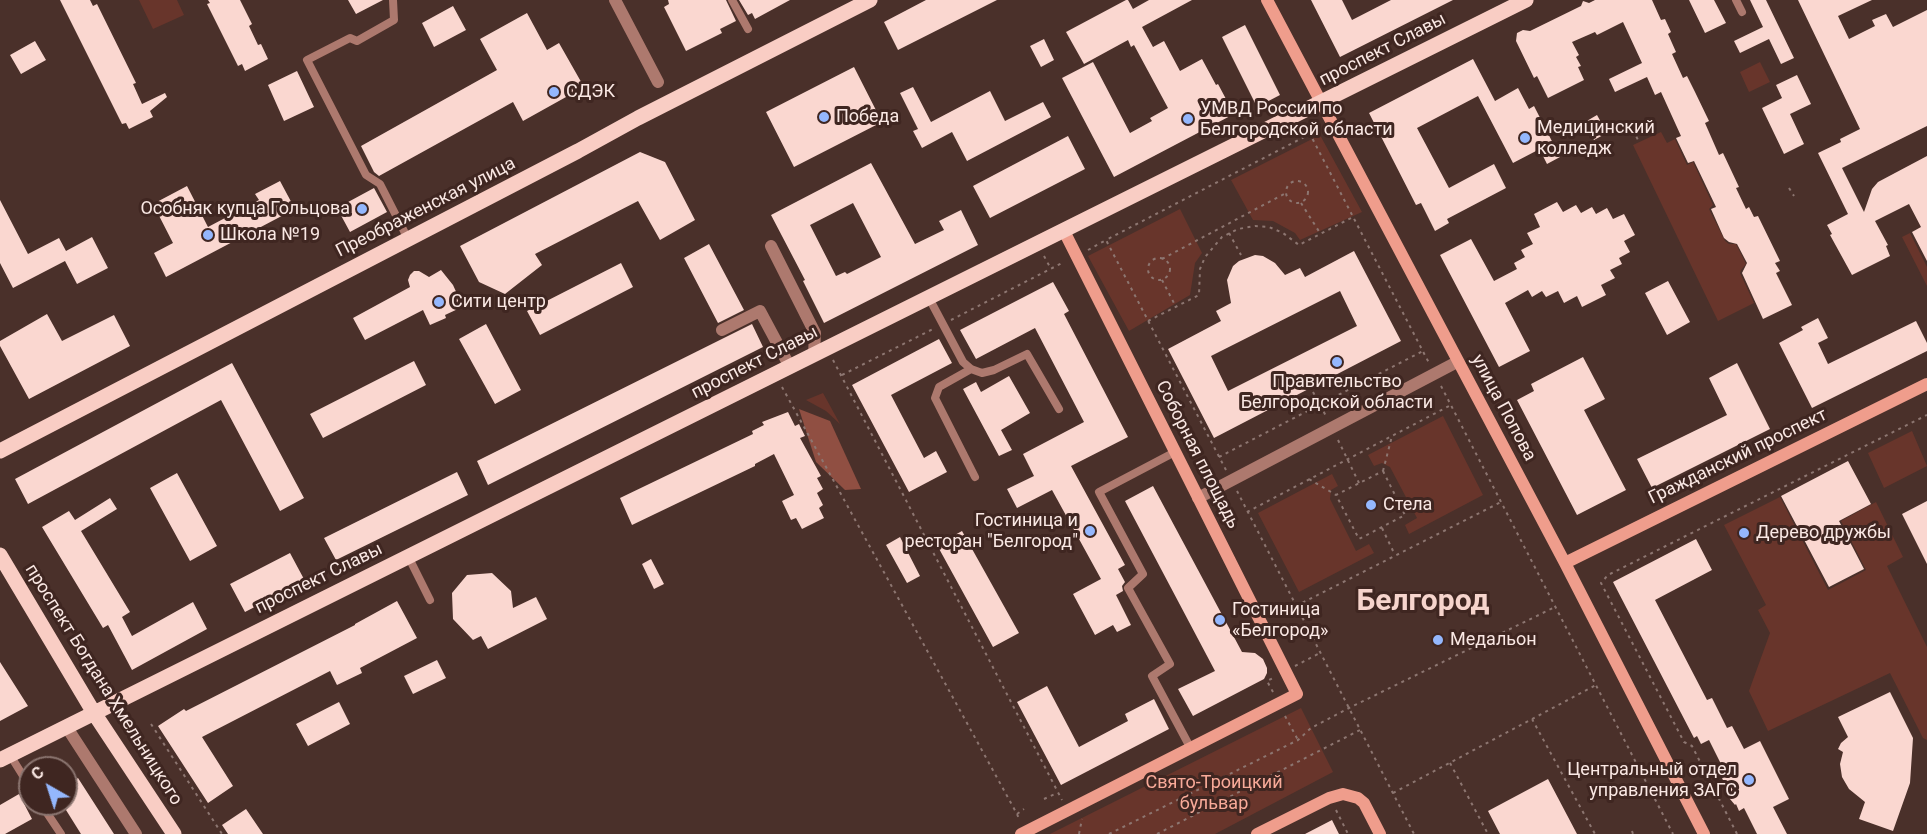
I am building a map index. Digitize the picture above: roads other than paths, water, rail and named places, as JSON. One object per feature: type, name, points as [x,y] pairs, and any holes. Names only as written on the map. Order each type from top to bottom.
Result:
[{"type":"main road","name":"Преображенская улица","points":[[0,451],[648,113],[870,0]]},
{"type":"main road","name":"проспект Славы","points":[[5,757],[1526,0]]},
{"type":"main road","name":"проспект Богдана Хмельницкого","points":[[0,555],[94,713],[174,834]]},
{"type":"street","points":[[615,0],[658,82]]},
{"type":"street","name":"улица Попова","points":[[1267,0],[1565,563],[1704,834]]},
{"type":"street","name":"Соборная площадь","points":[[1064,231],[1297,694],[1190,747]]},
{"type":"street","points":[[771,246],[815,333],[820,352]]},
{"type":"street","points":[[722,330],[759,311],[790,367]]},
{"type":"street","points":[[1198,498],[1457,362]]},
{"type":"street","name":"Гражданский проспект","points":[[1565,563],[1927,384]]},
{"type":"street","points":[[66,726],[136,834]]},
{"type":"street","points":[[1022,833],[1190,747]]},
{"type":"street","points":[[1257,834],[1329,798],[1343,794],[1351,795],[1364,803],[1380,834]]},
{"type":"lane","points":[[393,0],[394,20],[357,40],[350,38],[307,60],[366,175],[380,184],[408,239]]},
{"type":"lane","points":[[732,0],[748,29]]},
{"type":"lane","points":[[1736,0],[1742,12]]},
{"type":"lane","points":[[929,298],[963,362],[971,369],[982,373],[994,370],[1027,354],[1059,409]]},
{"type":"lane","points":[[971,369],[939,387],[935,398],[975,477]]},
{"type":"lane","points":[[1175,452],[1100,492],[1143,574],[1128,588],[1170,664],[1152,676],[1190,747]]},
{"type":"lane","points":[[408,556],[430,600]]},
{"type":"lane","points":[[5,757],[18,773]]},
{"type":"lane","points":[[48,816],[59,833]]},
{"type":"place","name":"СДЭК","points":[[554,92]]},
{"type":"place","name":"Победа","points":[[824,117]]},
{"type":"place","name":"УМВД России по Белгородской области","points":[[1188,119]]},
{"type":"place","name":"Медицинский колледж","points":[[1525,138]]},
{"type":"place","name":"Особняк купца Гольцова","points":[[362,209]]},
{"type":"place","name":"Школа №19","points":[[208,235]]},
{"type":"place","name":"Сити центр","points":[[439,302]]},
{"type":"place","name":"Правительство Белгородской области","points":[[1337,362]]},
{"type":"place","name":"Стела","points":[[1371,505]]},
{"type":"place","name":"Гостиница и ресторан \"Белгород\"","points":[[1090,531]]},
{"type":"place","name":"Дерево дружбы","points":[[1744,533]]},
{"type":"place","name":"Гостиница «Белгород»","points":[[1220,620]]},
{"type":"place","name":"Медальон","points":[[1438,640]]},
{"type":"place","name":"Центральный отдел управления ЗАГС","points":[[1749,780]]},
{"type":"district","name":"Белгород","points":[[1423,602]]},
{"type":"park label","name":"Свято-Троицкий бульвар","points":[[1214,793]]}]
